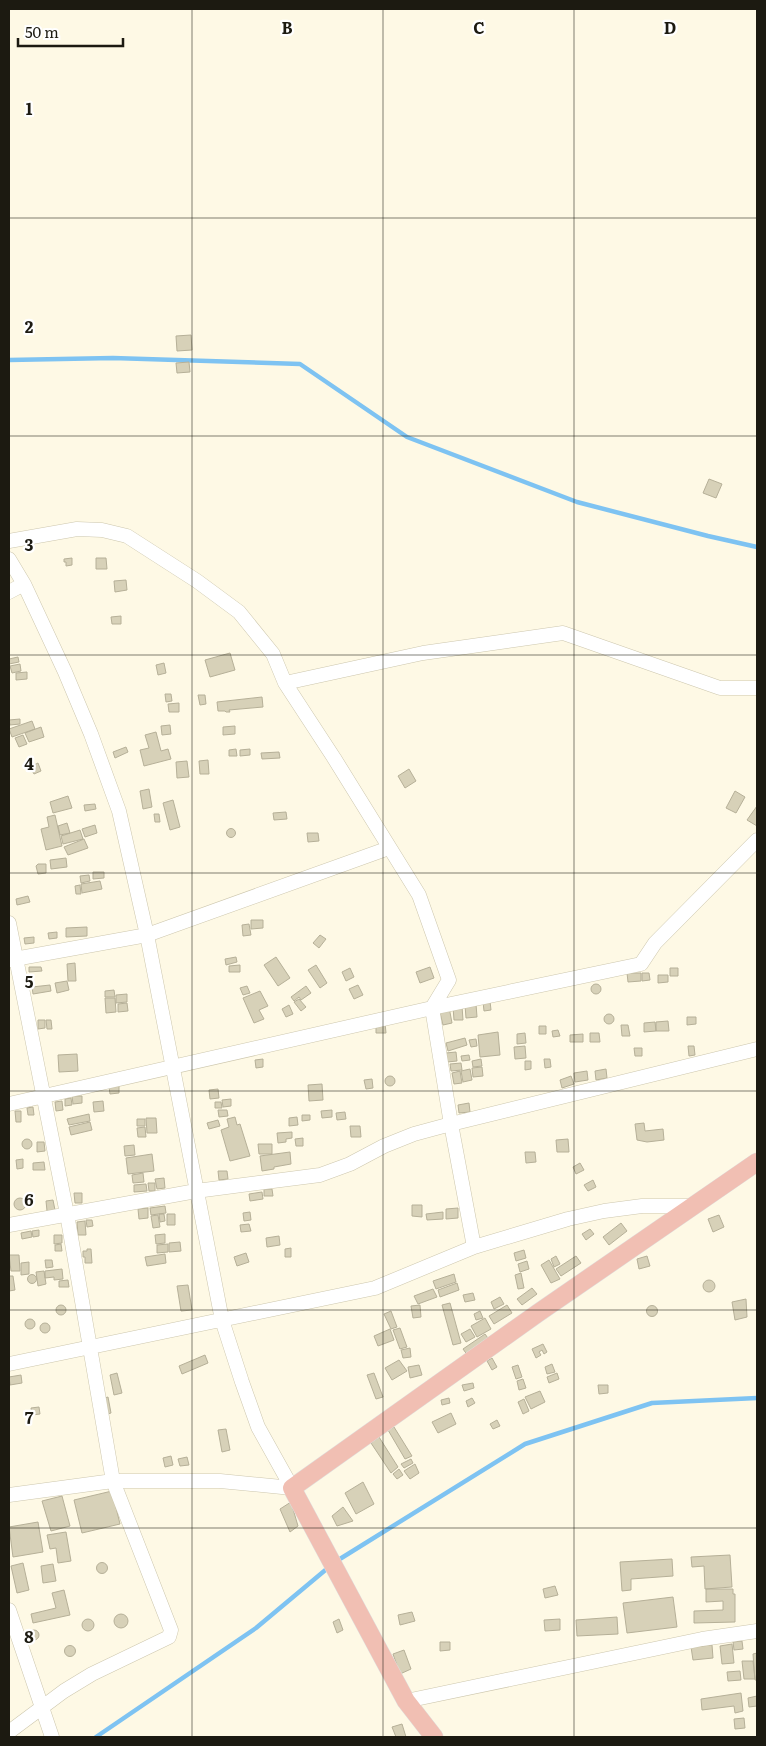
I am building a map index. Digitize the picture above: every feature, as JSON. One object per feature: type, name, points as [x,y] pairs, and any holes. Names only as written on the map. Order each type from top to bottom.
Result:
[{"type":"main road","points":[[434,1737],[406,1701],[292,1488],[499,1341],[757,1162]]},
{"type":"street","points":[[9,541],[76,529],[102,530],[127,536],[197,581],[239,612],[273,654],[286,683],[419,895],[449,980],[432,1008],[474,1247]]},
{"type":"street","points":[[9,559],[24,584],[65,672],[91,734],[119,811],[147,935],[222,1320],[258,1427],[292,1488]]},
{"type":"street","points":[[9,592],[24,584]]},
{"type":"street","points":[[286,683],[423,653],[563,633],[720,688],[757,688]]},
{"type":"street","points":[[9,1104],[432,1008],[641,964],[655,943],[757,840]]},
{"type":"street","points":[[12,960],[147,935],[389,848]]},
{"type":"street","points":[[9,923],[12,960],[67,1214],[113,1480],[171,1630],[169,1638],[92,1674],[64,1691],[9,1732]]},
{"type":"street","points":[[9,1225],[196,1191],[320,1175],[350,1164],[384,1146],[414,1134],[757,1049]]},
{"type":"street","points":[[9,1364],[375,1288],[474,1247],[568,1219],[604,1211],[642,1206],[695,1206]]},
{"type":"street","points":[[9,1495],[113,1480],[220,1481],[292,1488]]},
{"type":"street","points":[[9,1610],[52,1737]]},
{"type":"street","points":[[406,1701],[702,1639],[757,1631]]},
{"type":"building","points":[[191,335],[192,350],[177,351],[176,336]]},
{"type":"building","points":[[189,362],[190,372],[177,373],[176,363]]},
{"type":"building","points":[[709,479],[722,484],[716,498],[703,493]]},
{"type":"building","points":[[72,558],[72,565],[66,566],[64,559]]},
{"type":"building","points":[[96,558],[106,558],[107,569],[96,569]]},
{"type":"building","points":[[126,580],[127,590],[115,592],[114,581]]},
{"type":"building","points":[[121,616],[121,624],[112,624],[111,617]]},
{"type":"building","points":[[230,653],[235,670],[210,677],[205,660]]},
{"type":"building","points":[[18,657],[19,662],[9,664],[9,659]]},
{"type":"building","points":[[164,663],[166,673],[158,675],[156,665]]},
{"type":"building","points":[[20,664],[21,671],[12,673],[10,666]]},
{"type":"building","points":[[27,672],[27,679],[16,680],[16,673]]},
{"type":"building","points":[[165,694],[171,694],[172,701],[166,702]]},
{"type":"building","points":[[198,695],[205,695],[206,704],[200,705]]},
{"type":"building","points":[[262,697],[263,707],[229,710],[230,712],[218,711],[217,702]]},
{"type":"building","points":[[179,703],[179,712],[169,712],[168,704]]},
{"type":"building","points":[[20,719],[20,724],[10,725],[9,720]]},
{"type":"building","points":[[32,721],[35,729],[12,737],[9,729]]},
{"type":"building","points":[[170,725],[171,734],[162,735],[161,726]]},
{"type":"building","points":[[235,726],[235,734],[223,735],[223,727]]},
{"type":"building","points":[[41,727],[44,737],[29,742],[25,733]]},
{"type":"building","points":[[156,732],[161,751],[168,749],[171,759],[144,766],[140,750],[149,748],[145,735]]},
{"type":"building","points":[[23,735],[27,744],[19,747],[15,738]]},
{"type":"building","points":[[126,747],[128,752],[115,758],[113,752]]},
{"type":"building","points":[[236,749],[237,756],[229,756],[229,750]]},
{"type":"building","points":[[250,749],[250,755],[240,756],[240,750]]},
{"type":"building","points":[[279,752],[280,758],[262,759],[261,753]]},
{"type":"building","points":[[208,760],[209,774],[200,774],[199,761]]},
{"type":"building","points":[[187,761],[189,777],[177,778],[176,762]]},
{"type":"building","points":[[38,763],[41,771],[34,774],[30,767]]},
{"type":"building","points":[[409,769],[416,781],[405,788],[398,776]]},
{"type":"building","points":[[149,789],[152,807],[143,809],[140,791]]},
{"type":"building","points":[[735,791],[745,797],[736,813],[726,808]]},
{"type":"building","points":[[68,796],[72,808],[53,813],[50,802]]},
{"type":"building","points":[[173,800],[180,827],[170,830],[163,803]]},
{"type":"building","points":[[95,804],[96,809],[85,811],[84,805]]},
{"type":"building","points":[[757,806],[757,826],[747,820]]},
{"type":"building","points":[[286,812],[287,819],[274,820],[273,813]]},
{"type":"building","points":[[154,814],[159,814],[160,822],[155,822]]},
{"type":"building","points":[[55,815],[62,846],[46,850],[41,829],[49,827],[47,817]]},
{"type":"building","points":[[67,823],[70,833],[60,835],[58,826]]},
{"type":"building","points":[[95,825],[97,833],[85,837],[82,829]]},
{"type":"building","points":[[231,829],[235,833],[231,837],[227,833]]},
{"type":"building","points":[[80,830],[83,839],[63,844],[61,836]]},
{"type":"building","points":[[307,833],[318,833],[319,841],[308,842]]},
{"type":"building","points":[[84,839],[88,848],[68,855],[64,847]]},
{"type":"building","points":[[66,858],[67,867],[51,869],[50,860]]},
{"type":"building","points":[[38,864],[46,864],[46,873],[38,874],[36,866]]},
{"type":"building","points":[[93,872],[104,872],[104,878],[93,879]]},
{"type":"building","points":[[89,875],[90,881],[81,883],[80,876]]},
{"type":"building","points":[[100,881],[102,889],[82,893],[81,884]]},
{"type":"building","points":[[80,885],[81,894],[76,894],[75,886]]},
{"type":"building","points":[[28,896],[30,902],[17,905],[16,899]]},
{"type":"building","points":[[251,920],[263,920],[263,928],[251,929]]},
{"type":"building","points":[[249,924],[251,935],[243,936],[242,925]]},
{"type":"building","points":[[87,927],[87,936],[66,937],[66,928]]},
{"type":"building","points":[[57,932],[57,938],[49,939],[48,933]]},
{"type":"building","points":[[320,935],[326,939],[319,948],[313,943]]},
{"type":"building","points":[[34,937],[34,943],[25,944],[24,938]]},
{"type":"building","points":[[236,957],[237,962],[226,965],[225,959]]},
{"type":"building","points":[[276,957],[290,978],[278,986],[264,965]]},
{"type":"building","points":[[75,963],[76,981],[68,981],[67,964]]},
{"type":"building","points":[[240,965],[240,972],[229,972],[229,966]]},
{"type":"building","points":[[316,965],[327,983],[320,988],[308,970]]},
{"type":"building","points":[[29,967],[41,967],[42,971],[29,972]]},
{"type":"building","points":[[430,967],[434,978],[420,983],[416,972]]},
{"type":"building","points":[[350,968],[354,977],[346,981],[342,972]]},
{"type":"building","points":[[670,968],[678,968],[678,976],[670,976]]},
{"type":"building","points":[[627,973],[641,973],[641,981],[628,982]]},
{"type":"building","points":[[642,973],[649,973],[650,980],[642,981]]},
{"type":"building","points":[[658,975],[668,975],[668,982],[658,983]]},
{"type":"building","points":[[67,981],[69,990],[57,993],[55,983]]},
{"type":"building","points":[[596,984],[601,989],[596,994],[591,989]]},
{"type":"building","points":[[50,985],[51,991],[33,994],[32,987]]},
{"type":"building","points":[[358,985],[363,995],[354,999],[349,989]]},
{"type":"building","points":[[247,986],[250,993],[243,995],[240,988]]},
{"type":"building","points":[[306,986],[311,993],[301,1000],[299,997],[294,1001],[291,997]]},
{"type":"building","points":[[114,990],[115,997],[105,997],[105,991]]},
{"type":"building","points":[[260,991],[268,1006],[259,1010],[264,1019],[254,1023],[243,998]]},
{"type":"building","points":[[127,994],[127,1002],[116,1003],[116,995]]},
{"type":"building","points":[[105,998],[115,998],[116,1012],[106,1013]]},
{"type":"building","points":[[299,999],[306,1007],[301,1011],[294,1002]]},
{"type":"building","points":[[490,1001],[491,1010],[484,1011],[483,1002]]},
{"type":"building","points":[[127,1003],[128,1011],[118,1012],[118,1004]]},
{"type":"building","points":[[476,1004],[477,1017],[466,1018],[465,1005]]},
{"type":"building","points":[[289,1005],[293,1014],[286,1017],[282,1009]]},
{"type":"building","points":[[462,1006],[463,1020],[454,1020],[453,1007]]},
{"type":"building","points":[[449,1007],[452,1023],[443,1025],[439,1009]]},
{"type":"building","points":[[609,1014],[614,1019],[609,1024],[604,1019]]},
{"type":"building","points":[[687,1017],[696,1017],[696,1024],[687,1025]]},
{"type":"building","points":[[38,1020],[45,1020],[45,1028],[38,1029]]},
{"type":"building","points":[[46,1020],[51,1020],[52,1029],[47,1029]]},
{"type":"building","points":[[668,1021],[669,1031],[656,1031],[656,1022]]},
{"type":"building","points":[[655,1022],[656,1031],[644,1032],[644,1023]]},
{"type":"building","points":[[376,1023],[385,1023],[386,1033],[376,1033]]},
{"type":"building","points":[[621,1025],[628,1025],[630,1036],[622,1036]]},
{"type":"building","points":[[539,1026],[546,1026],[546,1034],[539,1034]]},
{"type":"building","points":[[558,1030],[560,1036],[553,1037],[552,1031]]},
{"type":"building","points":[[498,1032],[500,1055],[480,1057],[478,1035]]},
{"type":"building","points":[[525,1033],[526,1043],[517,1044],[517,1034]]},
{"type":"building","points":[[590,1033],[599,1033],[600,1042],[590,1042]]},
{"type":"building","points":[[583,1034],[583,1042],[570,1042],[570,1035]]},
{"type":"building","points":[[465,1038],[467,1045],[448,1051],[446,1043]]},
{"type":"building","points":[[476,1039],[477,1046],[471,1047],[469,1040]]},
{"type":"building","points":[[525,1046],[526,1058],[515,1059],[514,1047]]},
{"type":"building","points":[[688,1046],[694,1046],[695,1055],[689,1056]]},
{"type":"building","points":[[634,1048],[642,1048],[642,1056],[635,1056]]},
{"type":"building","points":[[456,1052],[457,1061],[447,1062],[446,1053]]},
{"type":"building","points":[[77,1054],[78,1071],[59,1072],[58,1055]]},
{"type":"building","points":[[469,1055],[470,1060],[462,1061],[461,1056]]},
{"type":"building","points":[[263,1059],[263,1067],[256,1068],[255,1060]]},
{"type":"building","points":[[481,1059],[482,1066],[473,1067],[472,1061]]},
{"type":"building","points":[[544,1059],[550,1059],[551,1067],[545,1068]]},
{"type":"building","points":[[525,1061],[531,1061],[531,1069],[525,1070]]},
{"type":"building","points":[[461,1063],[462,1070],[451,1071],[450,1064]]},
{"type":"building","points":[[482,1067],[483,1076],[473,1077],[472,1068]]},
{"type":"building","points":[[470,1069],[472,1080],[463,1082],[461,1071]]},
{"type":"building","points":[[606,1069],[607,1078],[596,1080],[595,1071]]},
{"type":"building","points":[[460,1071],[462,1083],[454,1084],[452,1073]]},
{"type":"building","points":[[587,1071],[588,1080],[575,1082],[574,1073]]},
{"type":"building","points":[[388,1076],[392,1076],[395,1081],[392,1086],[388,1086],[385,1083],[385,1079]]},
{"type":"building","points":[[571,1076],[574,1084],[562,1088],[560,1080]]},
{"type":"building","points":[[372,1079],[373,1088],[366,1089],[364,1080]]},
{"type":"building","points":[[322,1084],[323,1100],[309,1101],[308,1085]]},
{"type":"building","points":[[119,1086],[119,1093],[110,1094],[109,1087]]},
{"type":"building","points":[[218,1089],[219,1098],[210,1099],[209,1090]]},
{"type":"building","points":[[72,1096],[82,1096],[82,1103],[73,1104]]},
{"type":"building","points":[[71,1098],[72,1105],[65,1106],[65,1099]]},
{"type":"building","points":[[231,1099],[231,1106],[223,1107],[222,1100]]},
{"type":"building","points":[[62,1101],[63,1110],[56,1111],[55,1102]]},
{"type":"building","points":[[103,1101],[104,1111],[94,1112],[93,1102]]},
{"type":"building","points":[[215,1102],[221,1102],[222,1108],[215,1108]]},
{"type":"building","points":[[469,1103],[470,1112],[459,1113],[458,1105]]},
{"type":"building","points":[[33,1107],[34,1115],[28,1115],[27,1108]]},
{"type":"building","points":[[218,1110],[227,1110],[228,1116],[219,1117]]},
{"type":"building","points":[[332,1110],[332,1117],[322,1118],[321,1111]]},
{"type":"building","points":[[15,1111],[21,1111],[21,1122],[16,1122]]},
{"type":"building","points":[[345,1112],[346,1119],[337,1120],[336,1113]]},
{"type":"building","points":[[89,1114],[90,1121],[69,1125],[67,1119]]},
{"type":"building","points":[[302,1115],[310,1115],[310,1120],[302,1121]]},
{"type":"building","points":[[235,1117],[237,1125],[240,1124],[250,1156],[230,1161],[221,1130],[229,1127],[227,1119]]},
{"type":"building","points":[[297,1117],[298,1125],[289,1126],[289,1118]]},
{"type":"building","points":[[146,1118],[156,1118],[157,1133],[147,1133]]},
{"type":"building","points":[[137,1119],[145,1119],[145,1126],[137,1126]]},
{"type":"building","points":[[218,1120],[220,1126],[209,1129],[207,1123]]},
{"type":"building","points":[[90,1122],[92,1130],[71,1135],[69,1127]]},
{"type":"building","points":[[644,1123],[645,1131],[663,1129],[664,1140],[647,1142],[637,1140],[635,1124]]},
{"type":"building","points":[[350,1126],[360,1126],[361,1137],[351,1137]]},
{"type":"building","points":[[145,1127],[146,1137],[138,1137],[137,1128]]},
{"type":"building","points":[[292,1132],[292,1138],[286,1139],[286,1142],[278,1143],[277,1133]]},
{"type":"building","points":[[303,1138],[303,1146],[296,1146],[295,1139]]},
{"type":"building","points":[[25,1139],[29,1139],[32,1144],[31,1148],[25,1149],[22,1146],[22,1142]]},
{"type":"building","points":[[568,1139],[569,1152],[557,1152],[556,1140]]},
{"type":"building","points":[[37,1142],[44,1142],[45,1151],[37,1152]]},
{"type":"building","points":[[258,1144],[272,1144],[272,1154],[259,1154]]},
{"type":"building","points":[[134,1145],[135,1155],[125,1156],[124,1146]]},
{"type":"building","points":[[290,1152],[291,1164],[262,1171],[260,1156]]},
{"type":"building","points":[[525,1152],[535,1152],[536,1162],[526,1163]]},
{"type":"building","points":[[152,1154],[154,1171],[128,1174],[126,1158]]},
{"type":"building","points":[[23,1159],[23,1168],[17,1169],[16,1160]]},
{"type":"building","points":[[44,1162],[45,1170],[33,1170],[33,1163]]},
{"type":"building","points":[[580,1163],[584,1170],[576,1174],[573,1167]]},
{"type":"building","points":[[218,1171],[227,1171],[228,1179],[219,1180]]},
{"type":"building","points":[[143,1173],[144,1182],[133,1183],[132,1175]]},
{"type":"building","points":[[164,1178],[165,1188],[157,1189],[155,1179]]},
{"type":"building","points":[[593,1180],[596,1187],[588,1191],[584,1185]]},
{"type":"building","points":[[148,1183],[155,1183],[155,1191],[149,1191]]},
{"type":"building","points":[[146,1184],[147,1191],[134,1192],[134,1185]]},
{"type":"building","points":[[264,1189],[272,1189],[273,1196],[264,1196]]},
{"type":"building","points":[[262,1192],[263,1199],[250,1201],[249,1194]]},
{"type":"building","points":[[74,1193],[82,1193],[82,1203],[75,1203]]},
{"type":"building","points":[[20,1198],[26,1204],[20,1210],[14,1204]]},
{"type":"building","points":[[53,1200],[55,1210],[47,1211],[46,1201]]},
{"type":"building","points":[[412,1205],[422,1205],[422,1217],[412,1216]]},
{"type":"building","points":[[165,1206],[166,1213],[151,1215],[150,1208]]},
{"type":"building","points":[[148,1208],[148,1218],[139,1219],[138,1209]]},
{"type":"building","points":[[458,1208],[458,1218],[446,1219],[446,1209]]},
{"type":"building","points":[[250,1212],[251,1220],[244,1221],[243,1213]]},
{"type":"building","points":[[443,1212],[443,1219],[427,1220],[426,1214]]},
{"type":"building","points":[[159,1214],[164,1214],[165,1221],[160,1222]]},
{"type":"building","points":[[167,1214],[175,1214],[175,1225],[167,1225]]},
{"type":"building","points":[[158,1215],[160,1227],[153,1228],[151,1216]]},
{"type":"building","points":[[719,1215],[724,1227],[713,1232],[708,1219]]},
{"type":"building","points":[[86,1220],[92,1220],[93,1226],[87,1227]]},
{"type":"building","points":[[85,1221],[86,1235],[78,1235],[77,1222]]},
{"type":"building","points":[[621,1223],[627,1231],[609,1245],[603,1237]]},
{"type":"building","points":[[249,1224],[251,1231],[241,1232],[240,1225]]},
{"type":"building","points":[[590,1229],[594,1234],[586,1240],[582,1234]]},
{"type":"building","points":[[39,1230],[39,1236],[33,1237],[32,1231]]},
{"type":"building","points":[[31,1231],[32,1237],[22,1239],[21,1233]]},
{"type":"building","points":[[165,1234],[165,1243],[156,1244],[155,1235]]},
{"type":"building","points":[[54,1235],[62,1235],[62,1243],[54,1244]]},
{"type":"building","points":[[279,1236],[280,1245],[267,1247],[266,1238]]},
{"type":"building","points":[[180,1242],[181,1251],[169,1252],[169,1243]]},
{"type":"building","points":[[61,1244],[62,1251],[55,1251],[55,1245]]},
{"type":"building","points":[[168,1244],[168,1252],[157,1253],[157,1245]]},
{"type":"building","points":[[291,1248],[291,1257],[285,1257],[285,1249]]},
{"type":"building","points":[[87,1249],[91,1249],[92,1263],[85,1263],[83,1251],[87,1251]]},
{"type":"building","points":[[524,1250],[526,1258],[516,1261],[514,1253]]},
{"type":"building","points":[[246,1253],[249,1262],[237,1266],[234,1257]]},
{"type":"building","points":[[165,1254],[166,1263],[147,1266],[145,1257]]},
{"type":"building","points":[[9,1255],[19,1255],[20,1271],[11,1271]]},
{"type":"building","points":[[556,1256],[560,1264],[554,1267],[551,1259]]},
{"type":"building","points":[[576,1256],[581,1263],[561,1276],[556,1269]]},
{"type":"building","points":[[647,1256],[650,1266],[639,1269],[637,1259]]},
{"type":"building","points":[[45,1260],[52,1260],[53,1267],[46,1268]]},
{"type":"building","points":[[549,1260],[560,1279],[551,1283],[541,1265]]},
{"type":"building","points":[[527,1261],[529,1269],[520,1272],[518,1264]]},
{"type":"building","points":[[29,1262],[29,1274],[21,1275],[21,1263]]},
{"type":"building","points":[[62,1269],[63,1279],[45,1278],[45,1271]]},
{"type":"building","points":[[44,1271],[46,1284],[38,1286],[36,1272]]},
{"type":"building","points":[[521,1273],[524,1288],[518,1289],[515,1275]]},
{"type":"building","points":[[454,1274],[456,1282],[436,1289],[433,1281]]},
{"type":"building","points":[[32,1275],[36,1279],[32,1283],[28,1279]]},
{"type":"building","points":[[9,1276],[13,1276],[15,1290],[9,1291]]},
{"type":"building","points":[[68,1280],[69,1287],[59,1287],[59,1281]]},
{"type":"building","points":[[707,1280],[711,1280],[715,1286],[711,1292],[707,1292],[703,1288],[703,1284]]},
{"type":"building","points":[[457,1283],[459,1290],[440,1297],[438,1290]]},
{"type":"building","points":[[188,1285],[192,1310],[181,1311],[177,1286]]},
{"type":"building","points":[[532,1288],[537,1294],[522,1305],[517,1299]]},
{"type":"building","points":[[433,1289],[437,1297],[418,1304],[414,1296]]},
{"type":"building","points":[[473,1293],[475,1300],[465,1302],[463,1295]]},
{"type":"building","points":[[500,1297],[504,1304],[494,1309],[491,1302]]},
{"type":"building","points":[[746,1299],[747,1317],[735,1320],[732,1302]]},
{"type":"building","points":[[450,1303],[461,1343],[453,1345],[442,1305]]},
{"type":"building","points":[[59,1305],[63,1305],[66,1310],[65,1314],[59,1315],[56,1312],[56,1308]]},
{"type":"building","points":[[420,1305],[421,1317],[413,1318],[411,1306]]},
{"type":"building","points":[[507,1305],[512,1313],[494,1324],[489,1316]]},
{"type":"building","points":[[652,1305],[658,1311],[652,1317],[646,1311]]},
{"type":"building","points":[[391,1311],[397,1327],[391,1329],[384,1314]]},
{"type":"building","points":[[480,1311],[483,1318],[476,1320],[474,1314]]},
{"type":"building","points":[[485,1318],[491,1329],[477,1337],[471,1326]]},
{"type":"building","points":[[28,1319],[32,1319],[35,1324],[34,1328],[28,1329],[25,1326],[25,1322]]},
{"type":"building","points":[[45,1323],[50,1328],[45,1333],[40,1328]]},
{"type":"building","points":[[400,1328],[407,1347],[400,1349],[393,1330]]},
{"type":"building","points":[[390,1329],[394,1340],[378,1346],[374,1336]]},
{"type":"building","points":[[470,1329],[475,1337],[466,1342],[461,1334]]},
{"type":"building","points":[[485,1334],[490,1341],[468,1356],[463,1349]]},
{"type":"building","points":[[543,1344],[547,1352],[544,1354],[542,1350],[539,1352],[541,1355],[536,1358],[532,1349]]},
{"type":"building","points":[[410,1348],[411,1357],[403,1358],[401,1350]]},
{"type":"building","points":[[205,1355],[208,1363],[182,1374],[179,1366]]},
{"type":"building","points":[[492,1358],[497,1367],[492,1370],[487,1361]]},
{"type":"building","points":[[399,1360],[407,1371],[392,1380],[385,1368]]},
{"type":"building","points":[[552,1364],[555,1372],[547,1374],[545,1367]]},
{"type":"building","points":[[419,1365],[422,1375],[410,1378],[408,1367]]},
{"type":"building","points":[[518,1365],[522,1377],[516,1379],[512,1367]]},
{"type":"building","points":[[117,1373],[122,1393],[114,1395],[110,1375]]},
{"type":"building","points":[[374,1373],[383,1397],[376,1399],[367,1375]]},
{"type":"building","points":[[557,1373],[559,1379],[549,1383],[547,1377]]},
{"type":"building","points":[[21,1375],[22,1383],[10,1385],[9,1377]]},
{"type":"building","points":[[523,1379],[526,1388],[519,1390],[517,1381]]},
{"type":"building","points":[[473,1383],[474,1388],[464,1391],[462,1385]]},
{"type":"building","points":[[598,1385],[608,1385],[608,1393],[599,1394]]},
{"type":"building","points":[[540,1391],[545,1402],[531,1409],[525,1397]]},
{"type":"building","points":[[108,1397],[111,1413],[104,1415],[101,1399]]},
{"type":"building","points":[[449,1398],[450,1403],[442,1405],[441,1400]]},
{"type":"building","points":[[472,1398],[475,1403],[468,1407],[466,1401]]},
{"type":"building","points":[[524,1399],[529,1411],[523,1414],[518,1402]]},
{"type":"building","points":[[39,1407],[40,1414],[32,1415],[31,1408]]},
{"type":"building","points":[[451,1413],[456,1424],[438,1433],[432,1422]]},
{"type":"building","points":[[497,1420],[500,1426],[493,1429],[490,1424]]},
{"type":"building","points":[[394,1427],[412,1456],[405,1459],[388,1430]]},
{"type":"building","points":[[226,1429],[230,1450],[222,1452],[218,1430]]},
{"type":"building","points":[[379,1437],[398,1467],[391,1473],[371,1443]]},
{"type":"building","points":[[171,1456],[173,1465],[165,1467],[163,1458]]},
{"type":"building","points":[[187,1457],[189,1465],[180,1466],[178,1459]]},
{"type":"building","points":[[411,1459],[413,1463],[404,1468],[401,1464]]},
{"type":"building","points":[[415,1464],[419,1473],[410,1479],[404,1471]]},
{"type":"building","points":[[399,1469],[403,1475],[397,1479],[393,1474]]},
{"type":"building","points":[[363,1482],[374,1504],[356,1514],[345,1493]]},
{"type":"building","points":[[112,1491],[120,1524],[82,1533],[74,1500]]},
{"type":"building","points":[[62,1496],[70,1526],[51,1531],[42,1501]]},
{"type":"building","points":[[291,1502],[298,1526],[290,1532],[280,1509]]},
{"type":"building","points":[[343,1507],[353,1521],[337,1526],[332,1516]]},
{"type":"building","points":[[38,1522],[43,1552],[13,1557],[9,1527]]},
{"type":"building","points":[[66,1532],[71,1561],[58,1563],[56,1548],[50,1549],[47,1535]]},
{"type":"building","points":[[730,1555],[732,1587],[705,1589],[704,1566],[692,1567],[691,1557]]},
{"type":"building","points":[[672,1559],[673,1576],[631,1579],[631,1590],[622,1591],[620,1562]]},
{"type":"building","points":[[23,1563],[29,1590],[17,1593],[11,1566]]},
{"type":"building","points":[[100,1563],[104,1563],[107,1568],[106,1572],[100,1573],[97,1570],[97,1566]]},
{"type":"building","points":[[53,1564],[56,1581],[43,1583],[41,1566]]},
{"type":"building","points":[[555,1586],[558,1595],[545,1598],[543,1589]]},
{"type":"building","points":[[706,1589],[733,1589],[733,1594],[735,1594],[735,1622],[694,1623],[694,1611],[723,1610],[723,1601],[706,1602]]},
{"type":"building","points":[[64,1590],[70,1615],[33,1623],[31,1614],[56,1608],[52,1593]]},
{"type":"building","points":[[673,1597],[677,1627],[627,1633],[623,1603]]},
{"type":"building","points":[[412,1612],[415,1621],[400,1625],[398,1615]]},
{"type":"building","points":[[118,1614],[124,1614],[128,1621],[124,1628],[118,1628],[114,1624],[114,1618]]},
{"type":"building","points":[[617,1617],[618,1634],[577,1636],[576,1620]]},
{"type":"building","points":[[86,1619],[90,1619],[94,1625],[90,1631],[86,1631],[82,1627],[82,1623]]},
{"type":"building","points":[[339,1619],[343,1630],[337,1633],[333,1622]]},
{"type":"building","points":[[560,1619],[560,1630],[545,1631],[544,1620]]},
{"type":"building","points":[[32,1630],[36,1630],[39,1635],[38,1639],[32,1640],[29,1637],[29,1633]]},
{"type":"building","points":[[742,1641],[743,1649],[734,1650],[733,1642]]},
{"type":"building","points":[[440,1642],[450,1642],[450,1650],[440,1651]]},
{"type":"building","points":[[732,1644],[734,1663],[722,1664],[720,1646]]},
{"type":"building","points":[[70,1645],[76,1651],[70,1657],[64,1651]]},
{"type":"building","points":[[712,1645],[713,1658],[693,1660],[691,1647]]},
{"type":"building","points":[[404,1650],[411,1669],[400,1674],[393,1654]]},
{"type":"building","points":[[757,1653],[757,1680],[755,1680],[753,1654]]},
{"type":"building","points":[[742,1661],[753,1661],[755,1679],[744,1679]]},
{"type":"building","points":[[740,1671],[741,1680],[728,1681],[727,1672]]},
{"type":"building","points":[[741,1693],[743,1711],[735,1713],[734,1706],[702,1710],[701,1699]]},
{"type":"building","points":[[757,1696],[757,1706],[749,1707],[748,1698]]},
{"type":"building","points":[[744,1718],[745,1728],[735,1729],[734,1719]]},
{"type":"building","points":[[402,1724],[406,1737],[396,1737],[392,1727]]},
{"type":"waterway","points":[[9,360],[113,358],[300,364],[407,437],[577,502],[757,547]]},
{"type":"waterway","points":[[335,1562],[525,1444],[652,1403],[757,1398]]},
{"type":"waterway","points":[[96,1737],[256,1628],[329,1567]]}]
